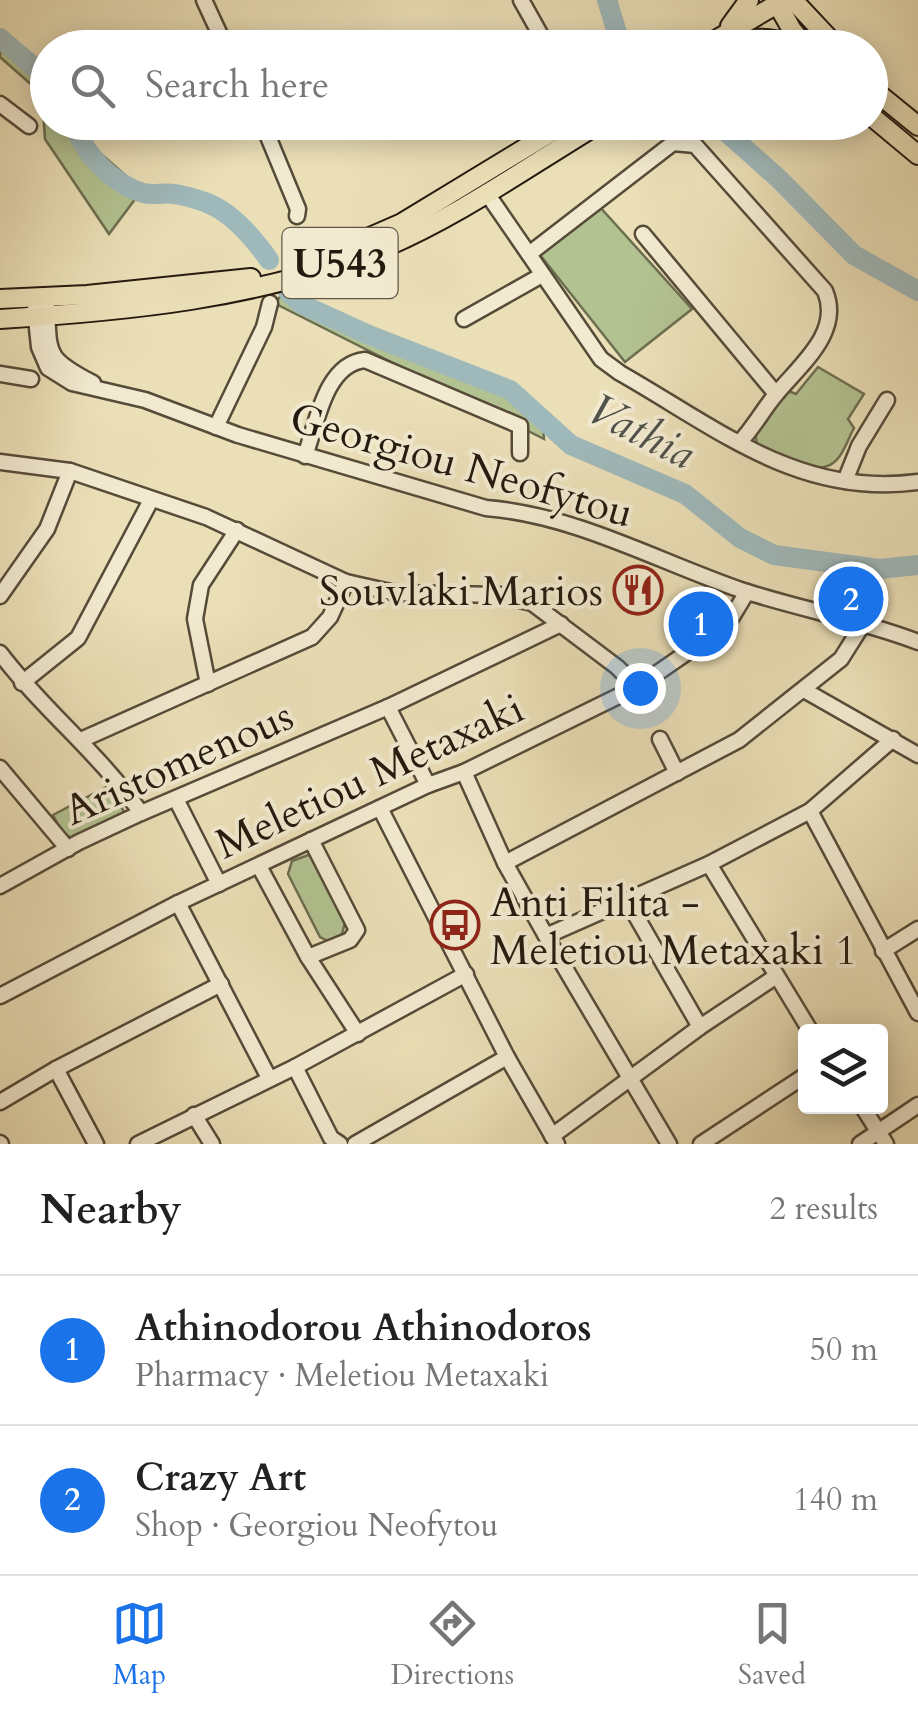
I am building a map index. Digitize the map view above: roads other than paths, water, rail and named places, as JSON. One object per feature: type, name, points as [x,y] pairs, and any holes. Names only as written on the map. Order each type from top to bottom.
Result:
[{"type":"main road","points":[[735,30],[749,0]]},
{"type":"main road","points":[[747,30],[785,4]]},
{"type":"main road","points":[[785,4],[799,30]]},
{"type":"main road","points":[[785,4],[816,30]]},
{"type":"main road","points":[[890,104],[918,126]]},
{"type":"main road","points":[[888,130],[918,155]]},
{"type":"main road","name":"U543","points":[[0,319],[41,307],[227,281],[296,266],[402,223],[540,140]]},
{"type":"main road","name":"U543","points":[[0,299],[41,307],[190,300],[279,282],[376,251],[572,140]]},
{"type":"street","points":[[204,0],[218,30]]},
{"type":"street","points":[[521,0],[538,30]]},
{"type":"street","points":[[0,104],[29,126]]},
{"type":"street","points":[[890,104],[918,113]]},
{"type":"street","points":[[269,140],[298,209],[297,216]]},
{"type":"street","points":[[529,254],[672,142],[695,145],[825,291],[831,306],[828,326],[814,350],[740,442]]},
{"type":"street","points":[[486,192],[601,359],[620,374],[776,463],[845,481],[918,482]]},
{"type":"street","points":[[643,234],[776,394]]},
{"type":"street","points":[[464,318],[542,275]]},
{"type":"street","points":[[216,427],[264,327],[270,303]]},
{"type":"street","name":"Georgiou Neofytou","points":[[41,307],[52,356],[60,366],[102,388]]},
{"type":"street","name":"Georgiou Neofytou","points":[[41,307],[39,347],[48,368],[72,383],[146,400],[305,456],[486,508],[526,512],[573,526],[747,592],[918,642]]},
{"type":"street","points":[[305,456],[335,375],[351,361],[365,360],[520,426],[520,453]]},
{"type":"street","points":[[0,374],[31,379]]},
{"type":"street","points":[[845,481],[859,446],[887,400]]},
{"type":"street","points":[[0,462],[70,471],[236,530],[346,582],[395,593],[500,595],[532,603],[617,667],[636,687]]},
{"type":"street","points":[[0,596],[47,530],[70,471]]},
{"type":"street","points":[[22,683],[78,638],[152,500]]},
{"type":"street","points":[[208,684],[195,619],[201,585],[236,530]]},
{"type":"street","points":[[80,740],[312,637],[330,617],[346,582]]},
{"type":"street","name":"Meletiou Metaxaki","points":[[0,996],[178,902],[428,785],[464,772],[636,687],[728,626],[747,592]]},
{"type":"street","name":"Aristomenous","points":[[0,886],[141,813],[388,707],[561,624]]},
{"type":"street","points":[[505,862],[739,740],[841,658],[863,624]]},
{"type":"street","points":[[0,652],[22,683],[117,778],[141,813]]},
{"type":"street","points":[[804,690],[918,755]]},
{"type":"street","points":[[388,707],[428,785]]},
{"type":"street","points":[[660,739],[678,774]]},
{"type":"street","points":[[546,936],[709,864],[810,811],[893,739]]},
{"type":"street","points":[[0,768],[68,849]]},
{"type":"street","points":[[464,772],[505,862],[628,1079],[670,1144]]},
{"type":"street","points":[[176,799],[218,884]]},
{"type":"street","points":[[380,808],[554,1140],[628,1079],[775,976]]},
{"type":"street","points":[[810,811],[918,1013]]},
{"type":"street","points":[[308,957],[350,940],[358,930],[311,840]]},
{"type":"street","points":[[709,864],[805,1024]]},
{"type":"street","points":[[259,866],[308,957],[358,1034]]},
{"type":"street","points":[[178,902],[268,1078]]},
{"type":"street","points":[[628,902],[700,1027]]},
{"type":"street","points":[[883,951],[918,928]]},
{"type":"street","points":[[138,1144],[358,1034],[466,974]]},
{"type":"street","points":[[0,1102],[220,984]]},
{"type":"street","points":[[355,1144],[507,1056]]},
{"type":"street","points":[[295,1066],[331,1138],[340,1144]]},
{"type":"street","points":[[56,1069],[96,1144]]},
{"type":"street","points":[[701,1144],[798,1080]]},
{"type":"street","points":[[860,1144],[882,1137],[918,1104]]},
{"type":"street","points":[[867,1114],[882,1137]]},
{"type":"street","points":[[194,1115],[212,1144]]},
{"type":"waterway","points":[[607,0],[616,30]]},
{"type":"waterway","name":"Vathia","points":[[0,38],[30,64]]},
{"type":"waterway","name":"Vathia","points":[[81,140],[110,175],[132,189],[178,195],[215,206],[241,226],[269,260]]},
{"type":"waterway","points":[[735,140],[854,255],[918,291]]},
{"type":"waterway","name":"Vathia","points":[[288,292],[301,304],[369,335],[510,390],[571,445],[685,494],[740,538],[774,555],[879,569],[918,565]]},
{"type":"place","name":"Souvlaki Marios","points":[[638,590]]},
{"type":"place","name":"Crazy Art","points":[[851,599]]},
{"type":"place","name":"Athinodorou Athinodoros","points":[[701,624]]},
{"type":"place","name":"Anti Filita - Meletiou Metaxaki 1","points":[[455,925]]}]
